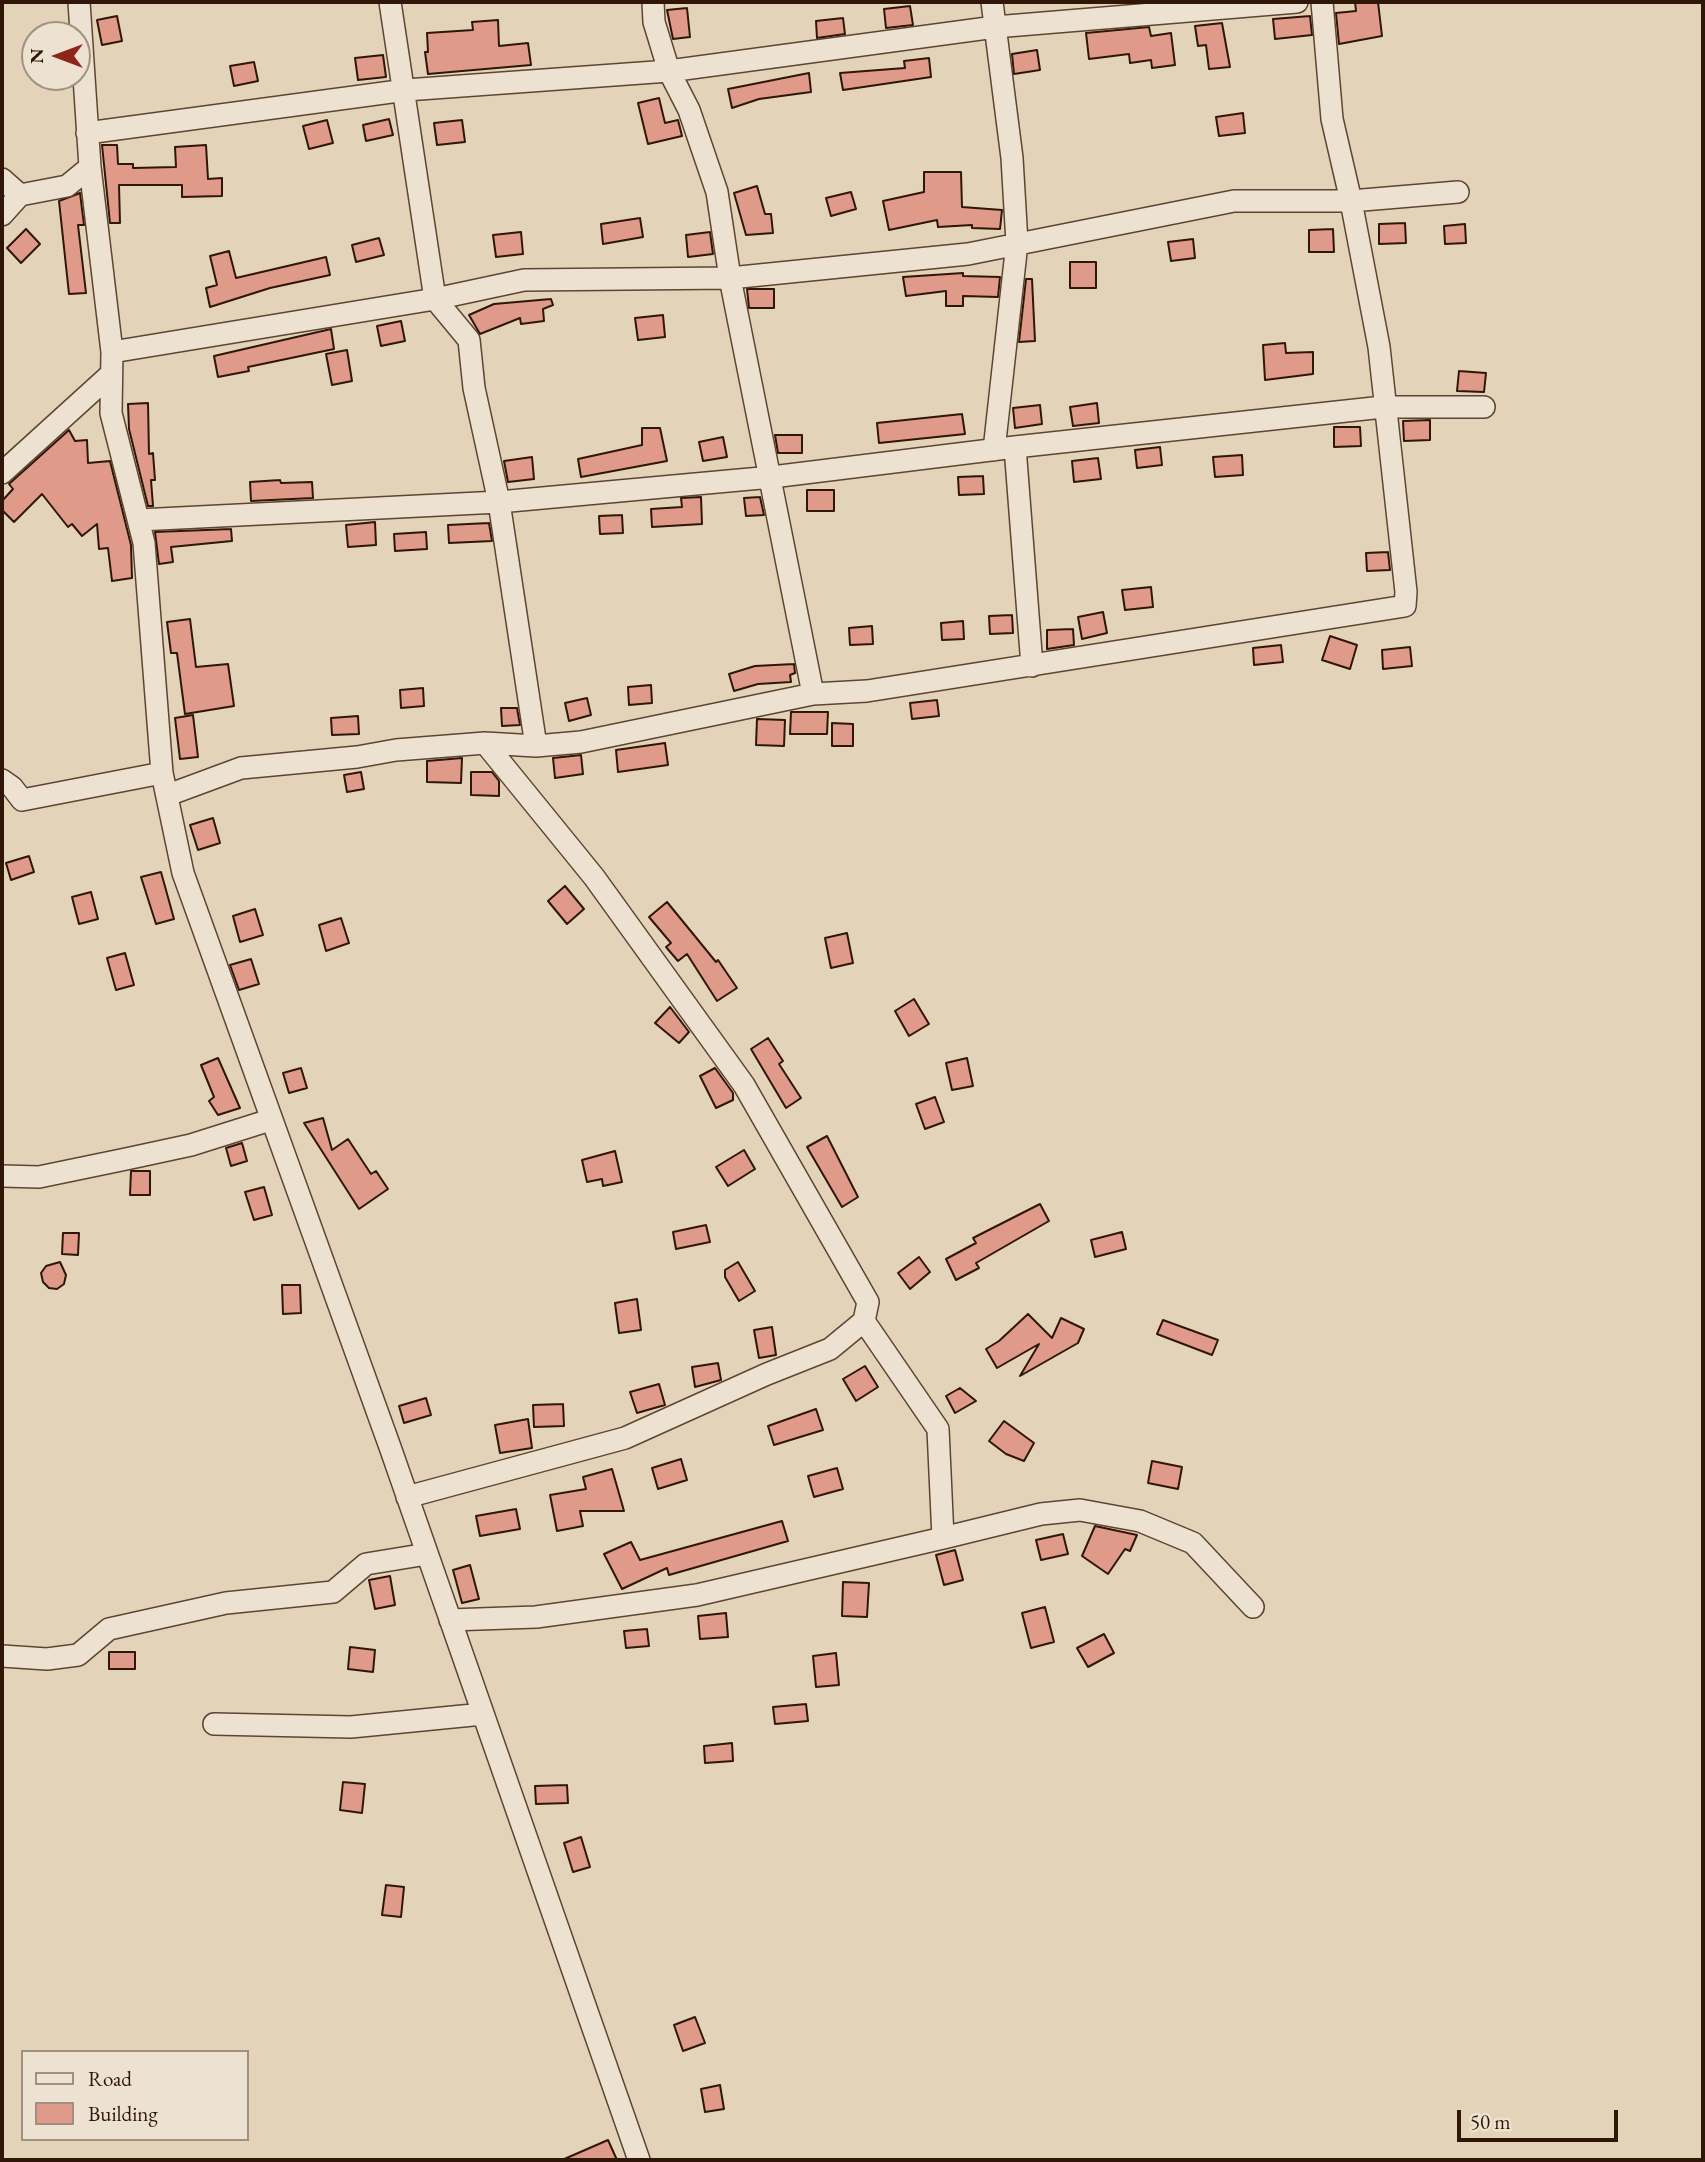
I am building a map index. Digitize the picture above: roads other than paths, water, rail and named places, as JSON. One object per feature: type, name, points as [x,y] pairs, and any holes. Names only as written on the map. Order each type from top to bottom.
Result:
[{"type":"street","points":[[79,2],[90,167],[112,352],[111,413],[144,543],[162,773],[183,873],[407,1497],[639,2160]]},
{"type":"street","points":[[390,2],[406,90],[436,299],[469,340],[474,388],[499,502],[536,747]]},
{"type":"street","points":[[653,2],[654,22],[669,71],[689,110],[717,192],[730,278],[772,477],[813,694]]},
{"type":"street","points":[[992,2],[1012,158],[1017,243],[1004,448],[1032,666]]},
{"type":"street","points":[[87,133],[406,90],[669,71],[995,26],[1297,2]]},
{"type":"street","points":[[168,795],[241,768],[357,757],[396,750],[485,743],[536,747],[594,739],[813,694],[867,691],[1405,606],[1406,593],[1383,407],[1379,347],[1332,119],[1322,2]]},
{"type":"street","points":[[2,215],[20,195],[67,186],[90,167]]},
{"type":"street","points":[[2,179],[20,195]]},
{"type":"street","points":[[112,352],[436,299],[524,280],[730,278],[968,254],[1234,201],[1351,201],[1458,192]]},
{"type":"street","points":[[2,473],[110,375]]},
{"type":"street","points":[[139,520],[499,502],[772,477],[1004,448],[1383,407],[1484,407]]},
{"type":"street","points":[[407,1497],[625,1438],[766,1374],[830,1349],[864,1321],[868,1302],[744,1085],[594,877],[485,743]]},
{"type":"street","points":[[2,780],[12,786],[12,803],[162,773]]},
{"type":"street","points":[[2,1176],[39,1177],[89,1167],[191,1144],[270,1119]]},
{"type":"street","points":[[864,1321],[938,1429],[943,1538]]},
{"type":"street","points":[[450,1620],[536,1617],[697,1595],[1041,1514],[1080,1510],[1140,1521],[1193,1543],[1253,1606]]},
{"type":"street","points":[[2,1656],[47,1659],[78,1656],[109,1629],[226,1603],[333,1592],[366,1564],[427,1554]]},
{"type":"street","points":[[214,1724],[352,1727],[483,1714]]}]
